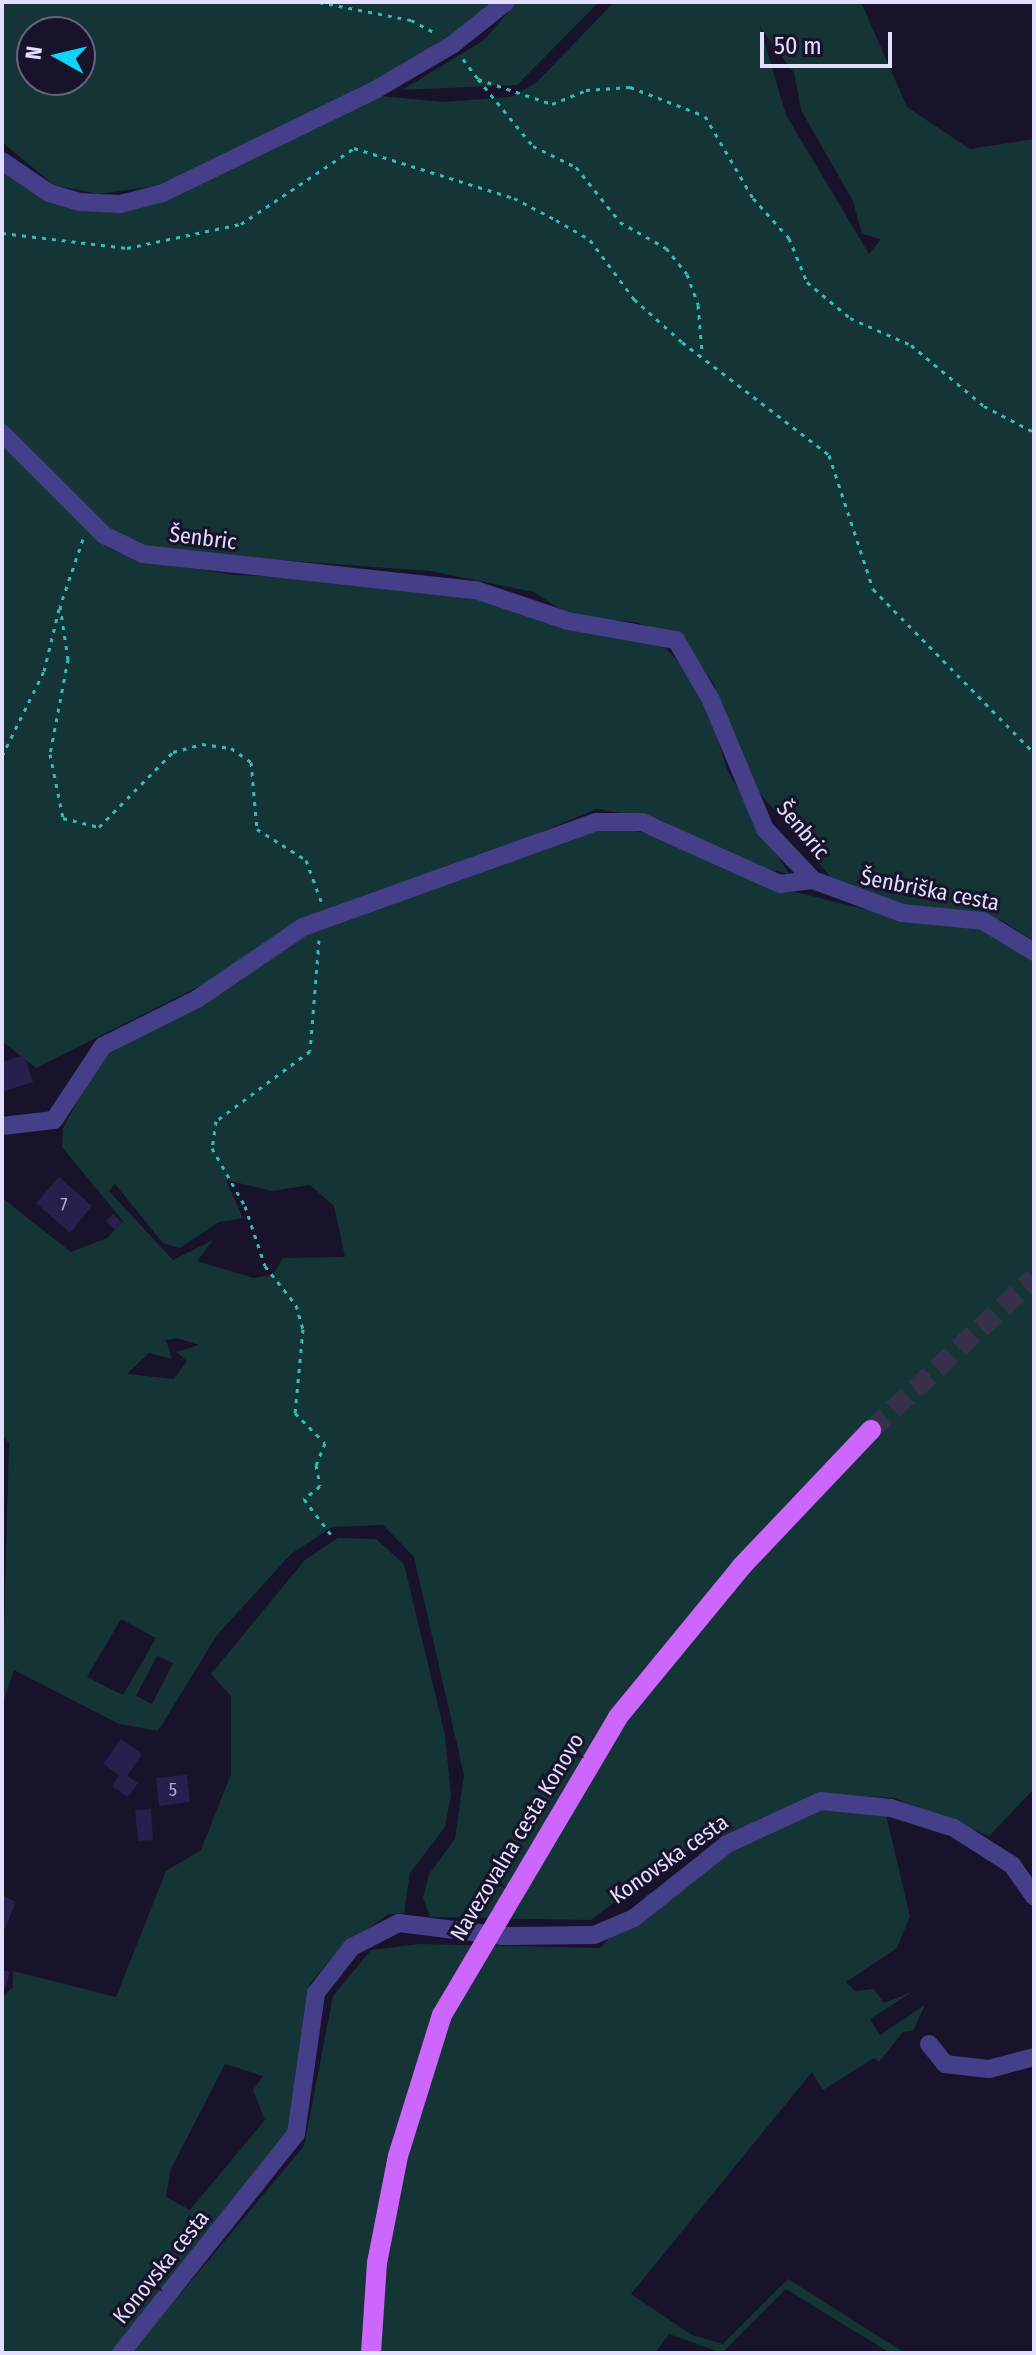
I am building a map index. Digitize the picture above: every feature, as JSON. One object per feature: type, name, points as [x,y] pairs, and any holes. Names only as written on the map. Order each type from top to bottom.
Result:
[{"type":"main road","name":"Navezovalna cesta Konovo","points":[[371,2353],[377,2263],[418,2082],[442,2015],[487,1934],[618,1717],[741,1567],[871,1430]]},
{"type":"street","points":[[2,161],[49,193],[120,204],[226,166],[452,45],[506,2]]},
{"type":"street","name":"Šenbric","points":[[2,433],[104,535],[143,554],[476,590],[568,621],[676,640],[711,700],[765,829],[813,880]]},
{"type":"street","name":"Šenbric","points":[[2,1126],[54,1120],[103,1046],[197,999],[303,927],[597,822],[642,822],[780,884],[813,880]]},
{"type":"street","name":"Šenbriška cesta","points":[[813,880],[902,913],[983,921],[1034,952]]},
{"type":"street","name":"Konovska cesta","points":[[121,2353],[296,2134],[316,1993],[352,1947],[399,1923],[487,1934],[594,1935],[634,1918],[727,1844],[821,1801],[891,1808],[954,1828],[1012,1865],[1034,1897]]},
{"type":"street","points":[[929,2044],[945,2064],[989,2069],[1034,2057]]},
{"type":"path","points":[[319,2],[411,20],[452,45],[533,146],[576,167],[620,222],[666,248],[698,305],[702,353]]},
{"type":"path","points":[[478,79],[552,104],[586,90],[630,87],[705,116],[753,198],[789,238],[807,282],[850,318],[911,345],[993,413],[1034,432]]},
{"type":"path","points":[[2,233],[127,248],[241,224],[354,148],[514,198],[590,240],[634,299],[829,455],[873,589],[1034,753]]},
{"type":"path","points":[[2,756],[44,671],[60,606]]},
{"type":"green space","points":[[2,2],[503,2],[476,33],[165,185],[98,194],[54,185],[2,142]]},
{"type":"green space","points":[[517,2],[599,2],[517,85],[402,90],[484,40]]},
{"type":"green space","points":[[614,2],[861,2],[907,107],[970,149],[1034,139],[1034,941],[1001,920],[891,904],[834,881],[741,771],[714,684],[680,636],[635,622],[572,617],[534,592],[430,571],[155,551],[107,530],[2,429],[2,155],[50,194],[163,198],[381,96],[444,102],[511,97],[536,83]],"holes":[[[760,27],[794,73],[801,110],[853,201],[862,234],[881,239],[869,254],[786,115]]]},
{"type":"green space","points":[[2,443],[109,548],[135,559],[235,575],[428,583],[656,638],[701,686],[728,772],[789,874],[742,863],[661,820],[597,809],[358,907],[36,1068],[2,1041]]},
{"type":"green space","points":[[612,824],[684,845],[751,881],[889,915],[982,927],[1034,958],[1034,1789],[989,1836],[894,1798],[820,1793],[674,1857],[591,1920],[430,1917],[423,1898],[429,1874],[455,1839],[464,1775],[414,1557],[383,1525],[332,1527],[291,1554],[217,1635],[158,1731],[119,1724],[14,1670],[2,1705],[9,1443],[2,1435],[2,1198],[71,1252],[107,1238],[123,1221],[62,1147],[63,1128],[100,1059],[314,930]],"holes":[[[226,1180],[272,1191],[310,1185],[334,1206],[345,1257],[283,1258],[273,1275],[253,1278],[197,1261],[213,1240],[173,1260],[109,1191],[115,1184],[163,1243],[180,1248],[219,1222],[243,1218]],[[177,1338],[199,1345],[176,1352],[187,1361],[174,1379],[127,1374],[149,1353],[172,1359],[166,1340]],[[121,1619],[156,1638],[123,1695],[87,1677]],[[157,1656],[173,1663],[152,1704],[136,1696]]]},
{"type":"green space","points":[[338,1538],[376,1539],[404,1564],[445,1735],[451,1795],[445,1827],[410,1873],[404,1913],[389,1914],[342,1946],[309,1985],[295,2091],[302,2141],[111,2353],[2,2353],[2,1998],[13,1987],[13,1971],[116,1997],[166,1871],[201,1850],[231,1774],[231,1696],[211,1674],[305,1560]],"holes":[[[225,2064],[263,2076],[253,2090],[265,2120],[190,2210],[166,2197],[171,2169]]]},
{"type":"green space","points":[[815,1806],[886,1815],[910,1916],[897,1948],[846,1982],[855,1991],[874,1989],[884,2003],[912,1992],[870,2019],[880,2035],[925,2005],[913,2031],[903,2032],[879,2062],[874,2058],[823,2090],[812,2072],[631,2294],[692,2335],[723,2344],[788,2279],[905,2353],[890,2353],[786,2289],[722,2353],[669,2334],[655,2353],[131,2353],[304,2146],[333,1996],[371,1950],[419,1944],[600,1948],[647,1895]]},
{"type":"building","points":[[24,1055],[33,1082],[2,1092],[2,1062]]},
{"type":"building","points":[[59,1177],[92,1206],[70,1233],[36,1203]]},
{"type":"building","points":[[113,1214],[122,1222],[115,1230],[106,1221]]},
{"type":"building","points":[[121,1739],[142,1754],[127,1776],[138,1783],[128,1797],[112,1786],[119,1775],[103,1764]]},
{"type":"building","points":[[187,1775],[190,1802],[159,1806],[156,1778]]},
{"type":"building","points":[[151,1809],[153,1840],[138,1841],[135,1810]]},
{"type":"building","points":[[2,1895],[16,1902],[3,1933],[2,1933]]},
{"type":"building","points":[[2,1970],[10,1972],[6,1987],[2,1986]]},
{"type":"tunnel","points":[[871,1430],[1034,1278]]}]
